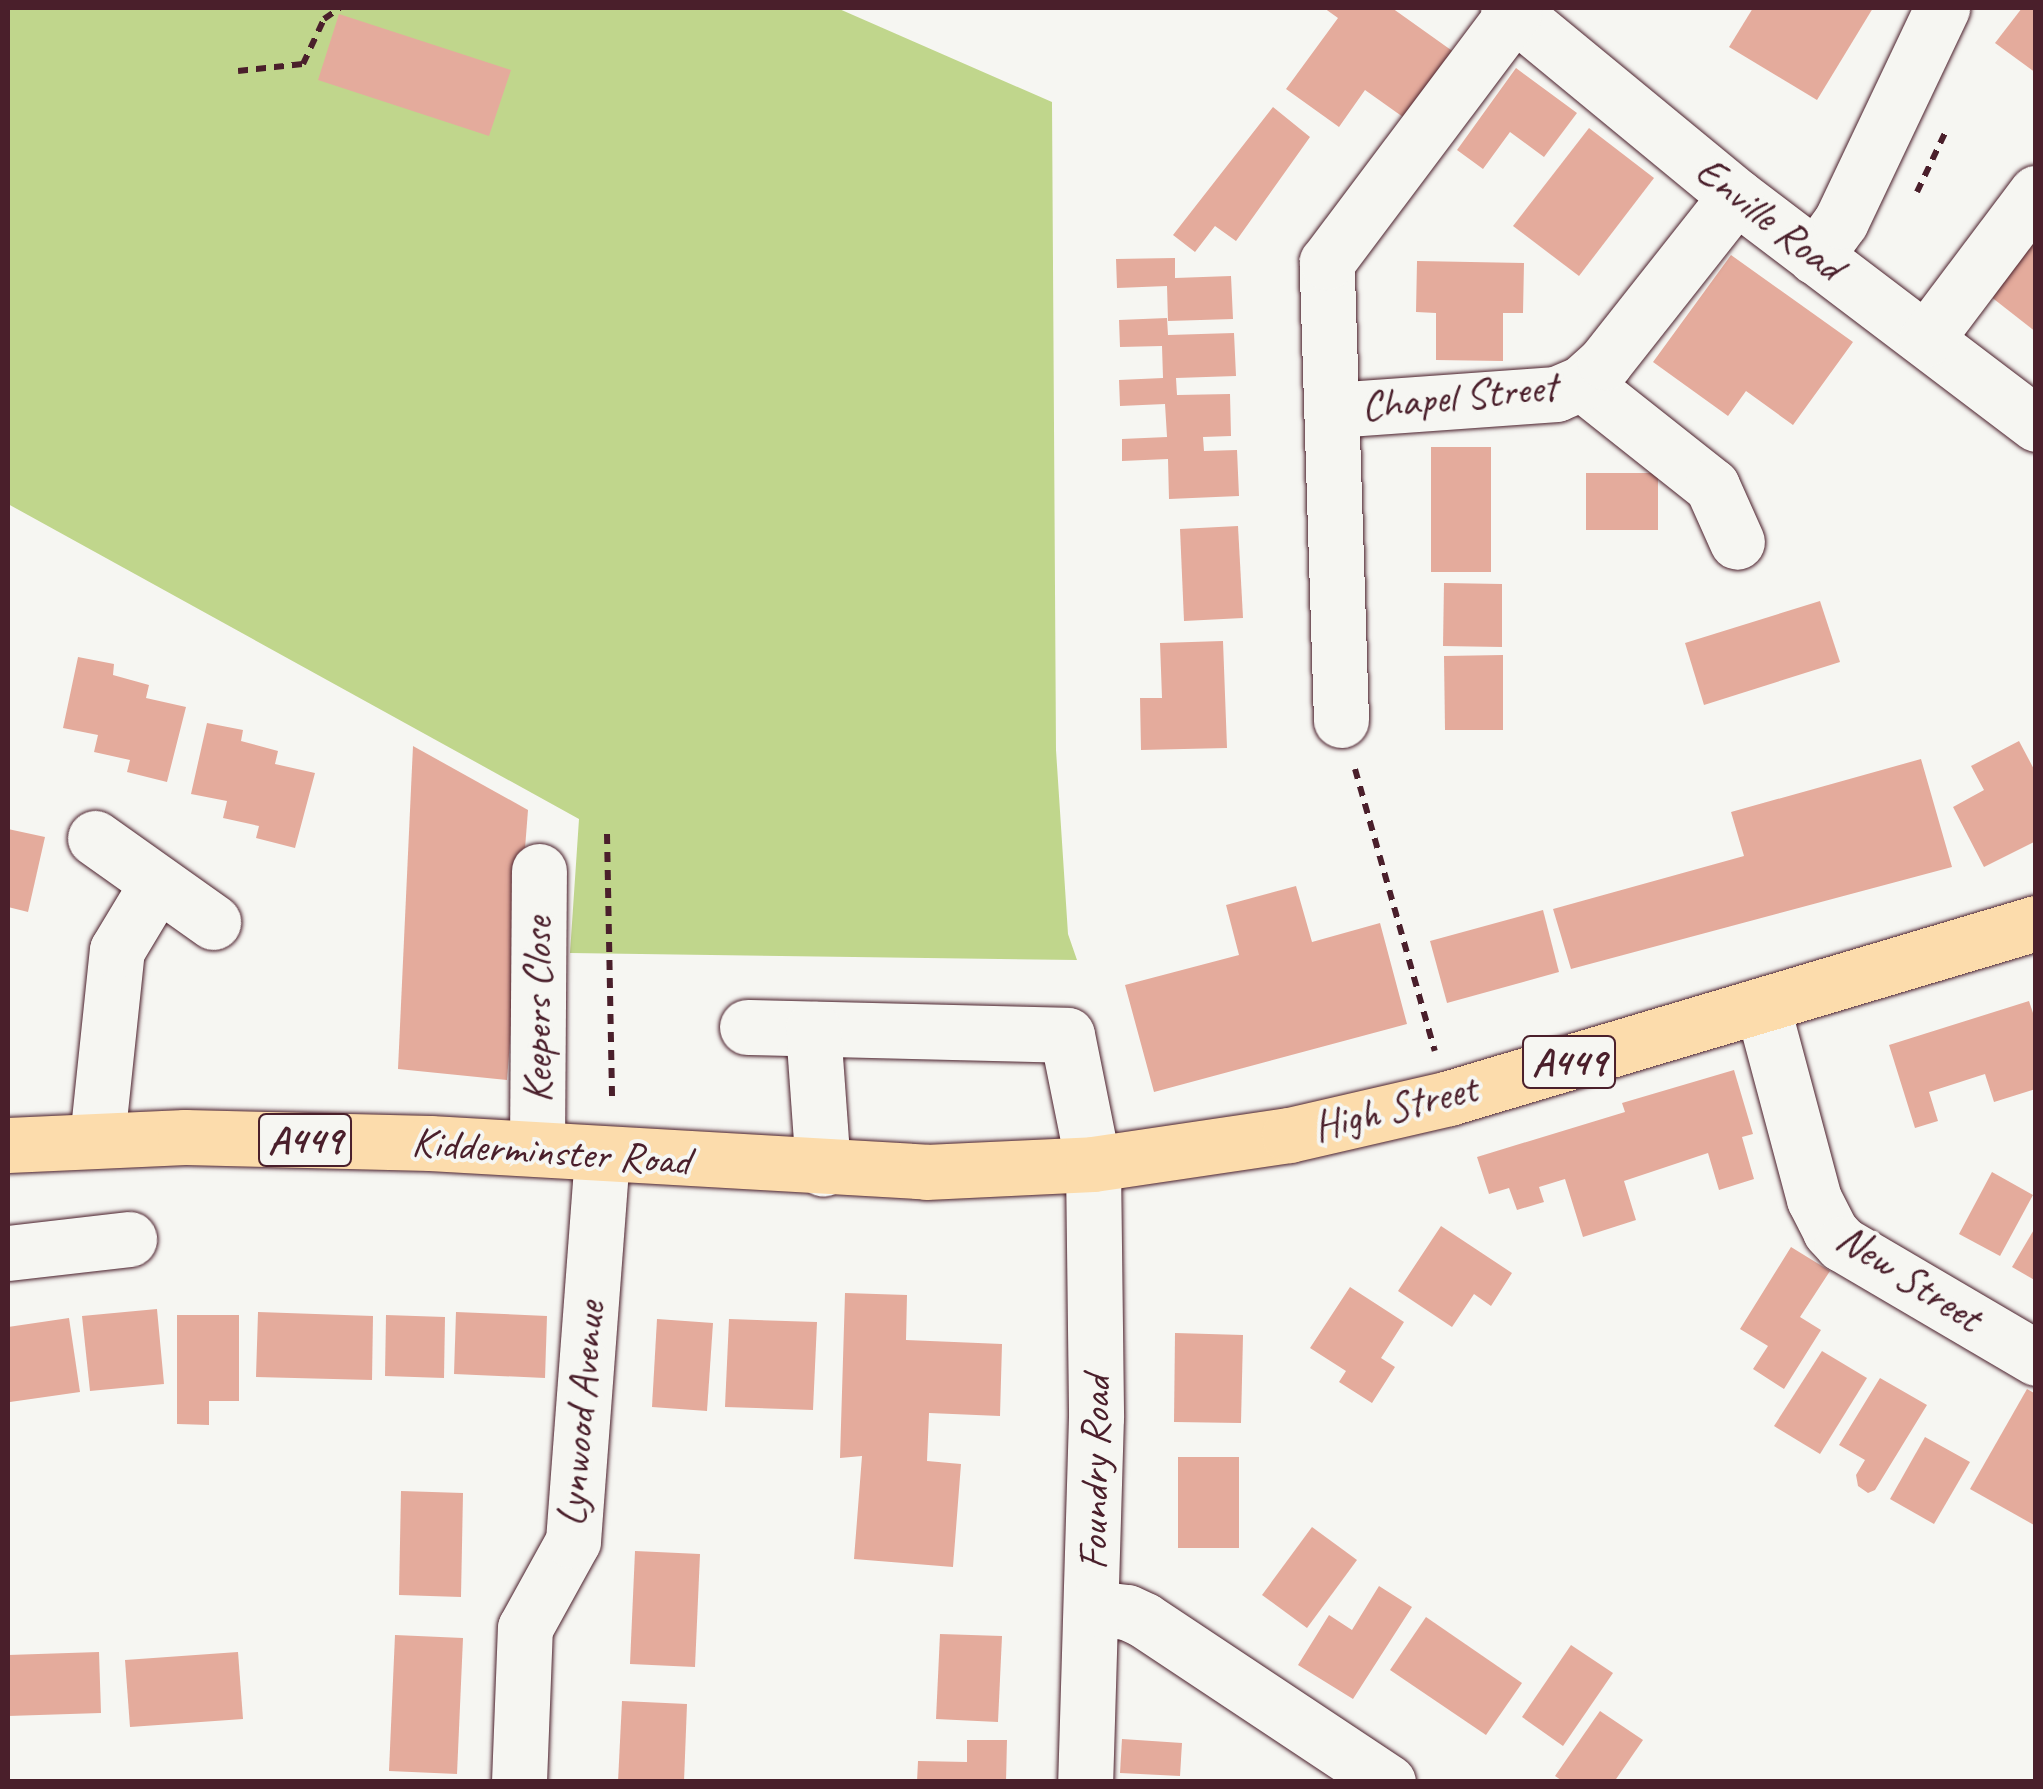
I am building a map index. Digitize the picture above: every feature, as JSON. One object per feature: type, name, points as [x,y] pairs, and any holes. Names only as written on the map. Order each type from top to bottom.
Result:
[{"type":"highway","name":"High Street","points":[[1094,1164],[1289,1135],[1448,1098],[2036,923]]},
{"type":"highway","name":"Kidderminster Road","points":[[8,1146],[97,1138],[223,1138],[536,1148],[823,1169],[926,1172],[1094,1164]]},
{"type":"street","points":[[1814,257],[1841,221],[1942,8]]},
{"type":"street","name":"Enville Road","points":[[1511,10],[1736,196],[2036,424]]},
{"type":"street","name":"Chapel Street","points":[[1341,720],[1327,262],[1511,10]]},
{"type":"street","points":[[1926,338],[2036,193]]},
{"type":"street","name":"Chapel Street","points":[[1333,410],[1556,394],[1582,383],[1606,362],[1736,196]]},
{"type":"street","points":[[1582,383],[1712,486],[1737,542]]},
{"type":"street","points":[[96,838],[156,885],[213,922]]},
{"type":"street","name":"Keepers Close","points":[[536,1148],[539,871]]},
{"type":"street","points":[[97,1138],[117,950],[156,885]]},
{"type":"street","name":"New Street","points":[[1762,1005],[1814,1198],[1830,1232],[1842,1244],[2036,1358]]},
{"type":"street","points":[[747,1027],[813,1029],[823,1169]]},
{"type":"street","name":"Foundry Road","points":[[813,1029],[1067,1035],[1094,1164],[1093,1608],[1085,1782]]},
{"type":"street","name":"Lynwood Avenue","points":[[519,1782],[525,1628],[572,1542],[607,1155]]},
{"type":"street","points":[[8,1253],[129,1240]]},
{"type":"street","points":[[1093,1608],[1127,1612],[1166,1633],[1388,1782]]},
{"type":"path","points":[[238,71],[303,64],[324,19],[340,8]]},
{"type":"path","points":[[1341,720],[1448,1098]]},
{"type":"path","points":[[607,1155],[608,834]]},
{"type":"green space","points":[[8,8],[837,8],[1052,102],[1056,750],[1068,934],[1077,960],[570,953],[579,819],[8,504]]},
{"type":"building","points":[[1324,8],[1392,8],[1458,55],[1410,122],[1365,90],[1339,127],[1286,89],[1338,18]]},
{"type":"building","points":[[1753,8],[1873,8],[1817,100],[1729,47]]},
{"type":"building","points":[[2022,8],[2036,8],[2036,73],[1995,43]]},
{"type":"building","points":[[339,14],[511,70],[489,136],[318,80]]},
{"type":"building","points":[[1516,68],[1577,113],[1544,157],[1510,132],[1483,169],[1457,150]]},
{"type":"building","points":[[1273,107],[1310,137],[1236,241],[1215,226],[1195,252],[1173,235]]},
{"type":"building","points":[[1589,128],[1654,178],[1579,276],[1513,226]]},
{"type":"building","points":[[2036,239],[2036,332],[1990,296]]},
{"type":"building","points":[[1731,255],[1853,342],[1793,425],[1746,391],[1728,416],[1653,362]]},
{"type":"building","points":[[1175,258],[1175,278],[1231,276],[1233,319],[1168,321],[1167,286],[1117,288],[1116,259]]},
{"type":"building","points":[[1417,261],[1524,263],[1523,313],[1503,313],[1503,361],[1436,360],[1436,313],[1416,312]]},
{"type":"building","points":[[1167,318],[1168,335],[1234,333],[1236,376],[1176,378],[1177,395],[1230,394],[1231,436],[1203,437],[1204,451],[1237,450],[1239,496],[1169,499],[1168,459],[1122,461],[1122,439],[1167,437],[1165,404],[1120,406],[1119,380],[1163,378],[1162,346],[1120,347],[1119,320]]},
{"type":"building","points":[[1431,447],[1491,447],[1491,572],[1431,572]]},
{"type":"building","points":[[1586,473],[1658,473],[1658,530],[1586,530]]},
{"type":"building","points":[[1238,526],[1243,618],[1184,621],[1180,529]]},
{"type":"building","points":[[1444,583],[1502,584],[1502,647],[1443,646]]},
{"type":"building","points":[[1820,601],[1840,662],[1704,705],[1685,643]]},
{"type":"building","points":[[1223,641],[1227,748],[1141,750],[1140,698],[1162,698],[1160,643]]},
{"type":"building","points":[[1503,655],[1503,730],[1445,730],[1444,656]]},
{"type":"building","points":[[78,657],[114,664],[113,675],[149,685],[146,698],[186,707],[167,782],[127,772],[130,760],[94,752],[98,735],[63,728]]},
{"type":"building","points":[[207,723],[243,730],[241,741],[278,751],[275,764],[315,773],[295,848],[256,838],[259,826],[223,818],[227,801],[191,794]]},
{"type":"building","points":[[2019,741],[2036,773],[2036,841],[1984,867],[1953,807],[1984,790],[1971,766]]},
{"type":"building","points":[[413,746],[528,810],[507,1080],[398,1069]]},
{"type":"building","points":[[1921,759],[1952,867],[1571,969],[1553,909],[1744,856],[1731,812]]},
{"type":"building","points":[[8,829],[45,837],[28,912],[8,907]]},
{"type":"building","points":[[1296,886],[1312,942],[1380,923],[1407,1024],[1154,1092],[1125,985],[1239,955],[1226,905]]},
{"type":"building","points":[[1543,910],[1559,972],[1447,1003],[1430,941]]},
{"type":"building","points":[[2029,1001],[2036,1022],[2036,1089],[1994,1102],[1985,1074],[1929,1092],[1938,1121],[1915,1128],[1889,1045]]},
{"type":"building","points":[[1734,1070],[1753,1134],[1742,1137],[1754,1179],[1719,1190],[1708,1153],[1624,1181],[1636,1220],[1583,1237],[1565,1179],[1539,1187],[1544,1202],[1517,1210],[1509,1188],[1489,1194],[1477,1157],[1625,1112],[1622,1103]]},
{"type":"building","points":[[1992,1172],[2033,1195],[2000,1256],[1959,1234]]},
{"type":"building","points":[[1441,1226],[1512,1273],[1491,1306],[1474,1294],[1452,1327],[1398,1291]]},
{"type":"building","points":[[2036,1226],[2036,1281],[2012,1267]]},
{"type":"building","points":[[1791,1247],[1830,1271],[1800,1317],[1821,1330],[1784,1389],[1753,1369],[1768,1346],[1740,1329]]},
{"type":"building","points":[[1350,1287],[1404,1322],[1381,1358],[1395,1367],[1372,1403],[1339,1382],[1346,1371],[1310,1348]]},
{"type":"building","points":[[845,1293],[907,1295],[906,1340],[1002,1344],[1000,1416],[929,1413],[927,1461],[961,1464],[953,1567],[854,1559],[862,1456],[840,1458]]},
{"type":"building","points":[[157,1309],[164,1384],[90,1391],[82,1316]]},
{"type":"building","points":[[258,1312],[373,1316],[372,1380],[256,1377]]},
{"type":"building","points":[[456,1312],[547,1316],[545,1378],[454,1374]]},
{"type":"building","points":[[177,1315],[239,1315],[239,1401],[209,1401],[209,1425],[177,1424]]},
{"type":"building","points":[[386,1315],[445,1317],[444,1378],[385,1376]]},
{"type":"building","points":[[69,1318],[80,1392],[10,1402],[8,1327]]},
{"type":"building","points":[[657,1319],[713,1323],[707,1411],[652,1407]]},
{"type":"building","points":[[729,1319],[817,1322],[813,1410],[725,1407]]},
{"type":"building","points":[[1175,1333],[1243,1335],[1241,1423],[1174,1422]]},
{"type":"building","points":[[1822,1351],[1867,1378],[1820,1454],[1774,1426]]},
{"type":"building","points":[[1880,1378],[1927,1405],[1875,1490],[1868,1493],[1858,1486],[1856,1475],[1865,1460],[1839,1445]]},
{"type":"building","points":[[2027,1389],[2036,1394],[2036,1526],[1970,1489]]},
{"type":"building","points":[[1925,1437],[1970,1462],[1934,1524],[1890,1499]]},
{"type":"building","points":[[1178,1457],[1239,1457],[1239,1548],[1178,1548]]},
{"type":"building","points":[[401,1491],[463,1493],[461,1597],[399,1595]]},
{"type":"building","points":[[1312,1527],[1357,1560],[1307,1628],[1262,1595]]},
{"type":"building","points":[[635,1551],[700,1554],[695,1667],[630,1664]]},
{"type":"building","points":[[1379,1586],[1412,1607],[1353,1699],[1298,1665],[1329,1615],[1352,1630]]},
{"type":"building","points":[[1426,1617],[1522,1683],[1486,1735],[1390,1670]]},
{"type":"building","points":[[940,1634],[1002,1636],[998,1722],[936,1719]]},
{"type":"building","points":[[395,1635],[463,1638],[457,1774],[389,1771]]},
{"type":"building","points":[[1571,1645],[1613,1673],[1563,1746],[1522,1717]]},
{"type":"building","points":[[99,1652],[101,1713],[8,1716],[8,1655]]},
{"type":"building","points":[[238,1652],[243,1719],[130,1727],[125,1660]]},
{"type":"building","points":[[622,1701],[687,1704],[684,1782],[618,1782]]},
{"type":"building","points":[[1600,1711],[1643,1740],[1614,1782],[1564,1782],[1555,1776]]},
{"type":"building","points":[[1122,1739],[1182,1743],[1180,1776],[1120,1773]]},
{"type":"building","points":[[967,1740],[1007,1740],[1006,1782],[917,1782],[918,1761],[967,1762]]}]
